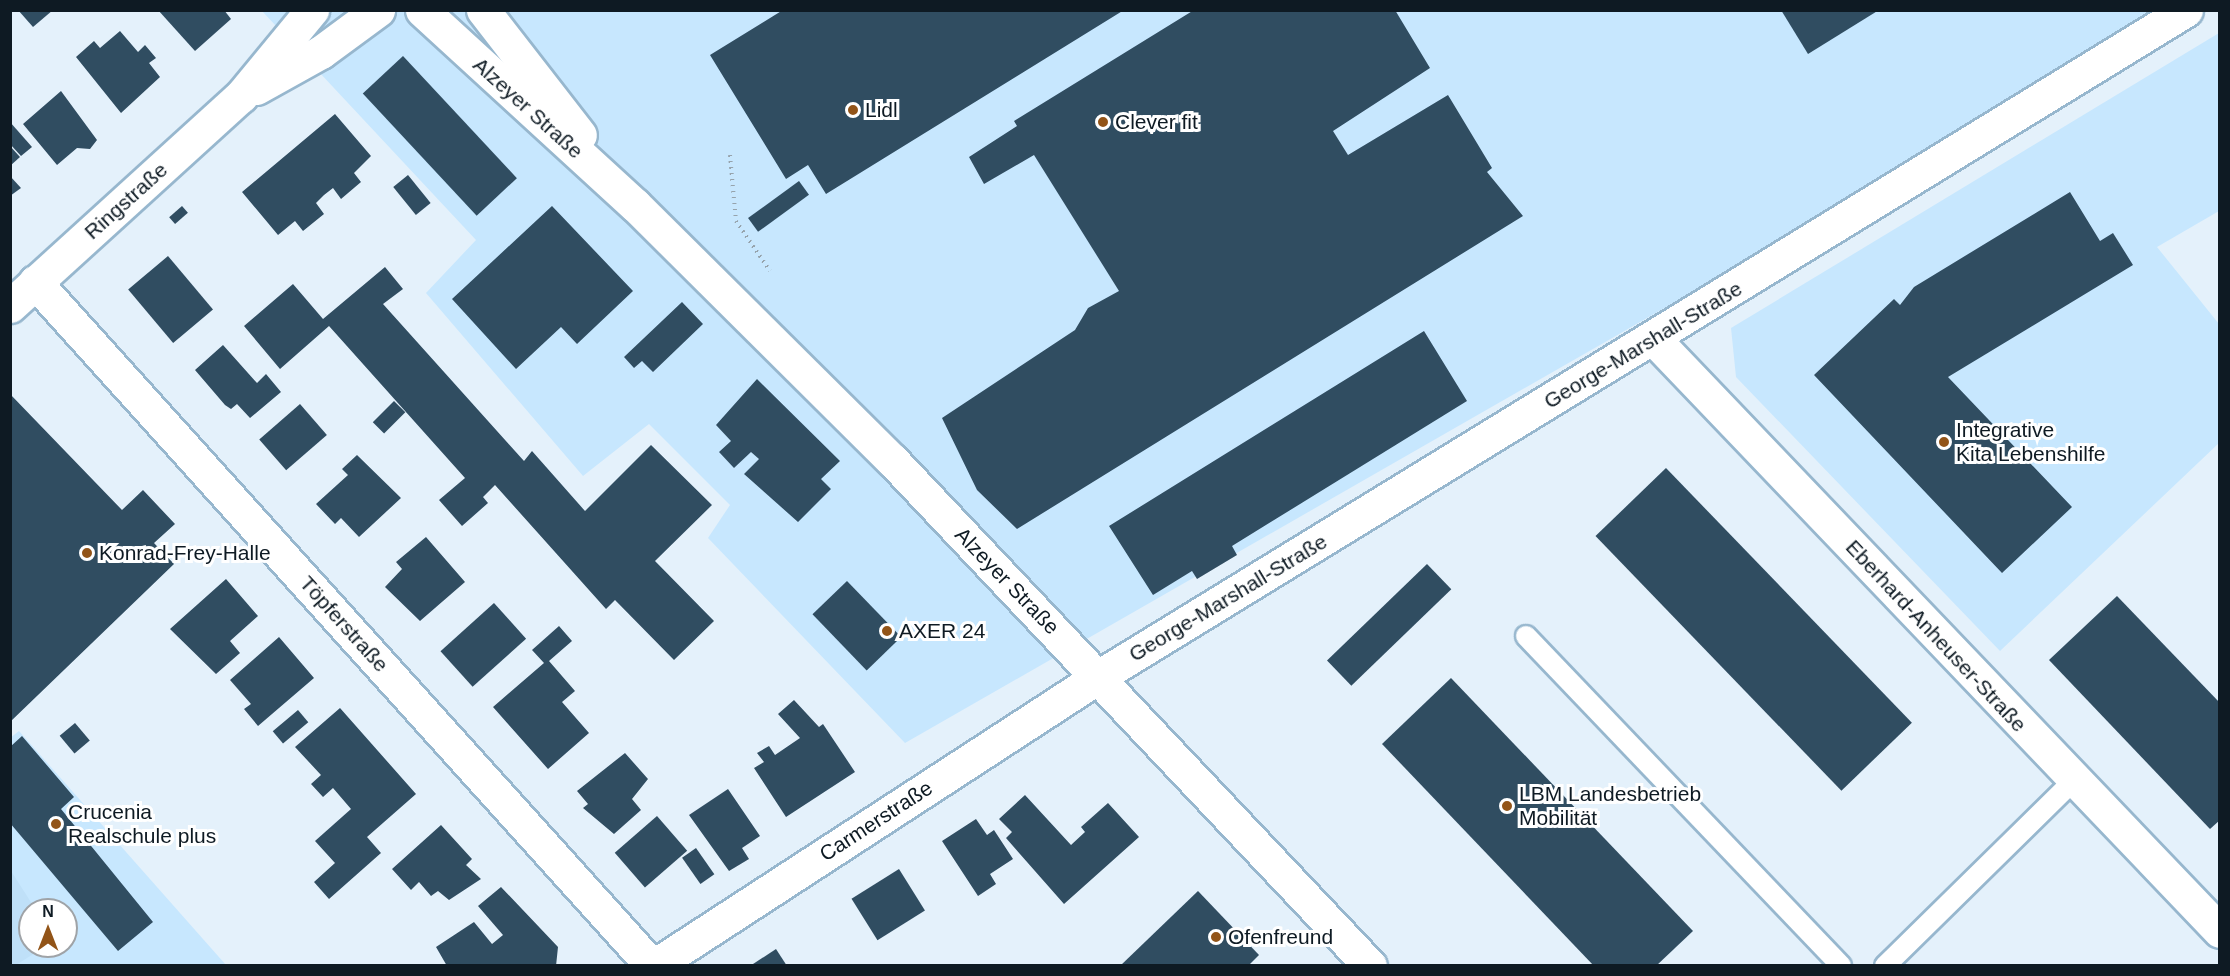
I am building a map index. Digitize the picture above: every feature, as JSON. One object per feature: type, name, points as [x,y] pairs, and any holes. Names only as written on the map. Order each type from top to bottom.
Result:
[{"type":"street","name":"Ringstraße","points":[[10,306],[242,96],[312,10]]},
{"type":"street","name":"Ringstraße","points":[[242,96],[321,52],[378,10]]},
{"type":"street","name":"Alzeyer Straße","points":[[422,10],[635,205],[892,460],[1370,966]]},
{"type":"street","name":"Alzeyer Straße","points":[[483,10],[635,205]]},
{"type":"street","name":"George-Marshall-Straße","points":[[1098,677],[1654,339],[2186,10]]},
{"type":"street","name":"Töpferstraße","points":[[35,282],[653,966]]},
{"type":"street","name":"Eberhard-Anheuser-Straße","points":[[1654,339],[2073,781],[2220,931]]},
{"type":"street","name":"Carmerstraße","points":[[653,966],[1098,677]]},
{"type":"lane","points":[[1526,636],[1841,966]]},
{"type":"lane","points":[[1885,966],[2073,781]]},
{"type":"path","points":[[730,155],[736,221],[770,271]]},
{"type":"shaded area","points":[[262,11],[2183,11],[905,743],[708,538],[730,505],[649,424],[583,476],[426,293],[476,240]]},
{"type":"shaded area","points":[[2219,33],[2219,211],[2157,247],[2219,324],[2219,443],[2000,651],[1736,377],[1731,328]]},
{"type":"shaded area","name":"Crucenia Realschule plus","points":[[19,731],[226,965],[11,965],[10,738]]},
{"type":"shaded area","points":[[11,871],[28,898],[18,898],[18,958],[27,958],[16,965],[11,965]]},
{"type":"building","points":[[18,10],[53,10],[33,27]]},
{"type":"building","points":[[158,10],[224,10],[231,19],[195,51]]},
{"type":"building","name":"Lidl","points":[[783,10],[1124,10],[826,194],[808,165],[786,179],[710,55]]},
{"type":"building","points":[[1194,10],[1395,10],[1430,68],[1333,131],[1348,155],[1448,95],[1492,168],[1487,172],[1523,216],[1017,529],[977,490],[942,418],[1075,330],[1088,308],[1119,291],[1034,155],[984,184],[969,157],[1017,126],[1014,121]]},
{"type":"building","points":[[1781,10],[1879,10],[1808,54]]},
{"type":"building","points":[[120,31],[138,52],[145,45],[156,58],[149,63],[160,77],[121,113],[76,57],[94,41],[100,48]]},
{"type":"building","points":[[403,56],[517,178],[477,216],[363,94]]},
{"type":"building","points":[[61,91],[97,140],[90,149],[77,148],[57,165],[23,124]]},
{"type":"building","points":[[335,114],[371,156],[354,173],[361,182],[341,199],[333,188],[324,195],[316,203],[324,214],[303,231],[295,221],[278,235],[242,192]]},
{"type":"building","points":[[10,122],[32,147],[21,156],[10,144]]},
{"type":"building","points":[[10,146],[20,157],[10,166]]},
{"type":"building","points":[[408,175],[431,203],[416,215],[393,187]]},
{"type":"building","points":[[10,176],[21,188],[10,196]]},
{"type":"building","points":[[799,181],[809,195],[758,232],[748,218]]},
{"type":"building","name":"Integrative Kita Lebenshilfe","points":[[2070,192],[2100,241],[2113,233],[2133,265],[1948,377],[2072,507],[2002,573],[1814,375],[1894,299],[1900,305],[1914,287]]},
{"type":"building","points":[[182,206],[188,213],[175,224],[169,217]]},
{"type":"building","points":[[552,206],[633,291],[577,344],[561,327],[516,369],[452,299]]},
{"type":"building","points":[[168,256],[213,310],[173,343],[128,289]]},
{"type":"building","points":[[385,267],[403,289],[383,304],[524,461],[532,451],[585,511],[651,445],[712,505],[655,561],[714,621],[674,660],[615,600],[606,609],[495,485],[483,497],[488,503],[462,526],[439,500],[465,478],[329,326],[280,369],[244,326],[293,284],[323,319]]},
{"type":"building","points":[[682,302],[703,324],[653,372],[642,361],[634,368],[624,357]]},
{"type":"building","points":[[1424,331],[1467,401],[1232,546],[1237,555],[1197,579],[1192,571],[1153,595],[1109,526]]},
{"type":"building","points":[[223,345],[257,383],[266,374],[281,392],[250,418],[237,404],[231,409],[225,405],[195,370]]},
{"type":"building","points":[[757,379],[840,461],[821,479],[831,489],[798,522],[744,474],[759,459],[751,452],[734,468],[719,452],[731,441],[716,425]]},
{"type":"building","name":"Konrad-Frey-Halle","points":[[10,394],[122,510],[143,490],[175,524],[154,543],[174,564],[10,722]]},
{"type":"building","points":[[394,401],[405,412],[384,434],[373,422]]},
{"type":"building","points":[[300,404],[327,435],[286,470],[259,439]]},
{"type":"building","points":[[357,455],[401,498],[359,537],[341,518],[335,524],[316,504],[348,475],[342,469]]},
{"type":"building","points":[[1666,468],[1912,723],[1841,791],[1596,536]]},
{"type":"building","points":[[426,537],[465,582],[420,621],[385,587],[402,569],[396,562]]},
{"type":"building","points":[[1427,564],[1451,589],[1351,686],[1327,661]]},
{"type":"building","points":[[226,579],[258,616],[230,641],[240,653],[216,674],[170,629]]},
{"type":"building","points":[[847,581],[901,637],[867,670],[812,614]]},
{"type":"building","points":[[2117,596],[2220,703],[2220,820],[2210,829],[2049,660]]},
{"type":"building","points":[[494,603],[526,639],[473,687],[440,651]]},
{"type":"building","points":[[559,626],[572,641],[549,661],[575,691],[562,702],[589,733],[548,769],[493,707],[544,663],[532,650]]},
{"type":"building","points":[[279,637],[314,678],[258,726],[244,709],[251,704],[230,680]]},
{"type":"building","name":"LBM Landesbetrieb Mobilität","points":[[1451,678],[1693,931],[1656,966],[1594,966],[1382,744]]},
{"type":"building","points":[[794,700],[819,727],[823,724],[855,772],[786,817],[754,768],[764,762],[757,753],[769,746],[775,755],[800,738],[778,714]]},
{"type":"building","points":[[340,708],[416,794],[367,837],[381,853],[329,899],[314,882],[335,863],[315,841],[351,809],[333,788],[323,797],[311,784],[321,775],[295,747]]},
{"type":"building","points":[[298,710],[308,722],[283,743],[273,731]]},
{"type":"building","points":[[75,723],[90,741],[74,753],[60,736]]},
{"type":"building","points":[[22,736],[74,797],[61,809],[153,922],[118,951],[78,904],[78,898],[73,898],[10,823],[10,747]]},
{"type":"building","points":[[625,753],[648,779],[632,799],[641,810],[614,834],[583,808],[588,804],[577,791]]},
{"type":"building","points":[[728,789],[760,836],[742,848],[749,859],[729,871],[689,815]]},
{"type":"building","points":[[1025,795],[1071,845],[1085,832],[1081,827],[1108,803],[1139,837],[1064,904],[1006,838],[1012,832],[999,819]]},
{"type":"building","points":[[657,816],[687,851],[645,887],[615,853]]},
{"type":"building","points":[[976,819],[987,835],[994,830],[1013,859],[990,874],[996,884],[978,896],[942,841]]},
{"type":"building","points":[[441,825],[472,859],[466,865],[481,879],[449,900],[438,891],[431,896],[419,882],[411,890],[392,869]]},
{"type":"building","points":[[696,848],[714,874],[700,884],[682,858]]},
{"type":"building","points":[[899,869],[925,911],[877,940],[852,899]]},
{"type":"building","points":[[501,887],[558,947],[556,966],[447,966],[436,947],[474,922],[492,944],[503,935],[478,906]]},
{"type":"building","points":[[1198,891],[1259,955],[1248,966],[1120,966]]},
{"type":"building","points":[[776,949],[787,966],[750,966]]},
{"type":"place","name":"Lidl","points":[[853,110]]},
{"type":"place","name":"Clever fit","points":[[1103,122]]},
{"type":"place","name":"Integrative Kita Lebenshilfe","points":[[1944,442]]},
{"type":"place","name":"Konrad-Frey-Halle","points":[[87,553]]},
{"type":"place","name":"AXER 24","points":[[887,631]]},
{"type":"place","name":"LBM Landesbetrieb Mobilität","points":[[1507,806]]},
{"type":"place","name":"Crucenia Realschule plus","points":[[56,824]]},
{"type":"place","name":"Ofenfreund","points":[[1216,937]]}]
